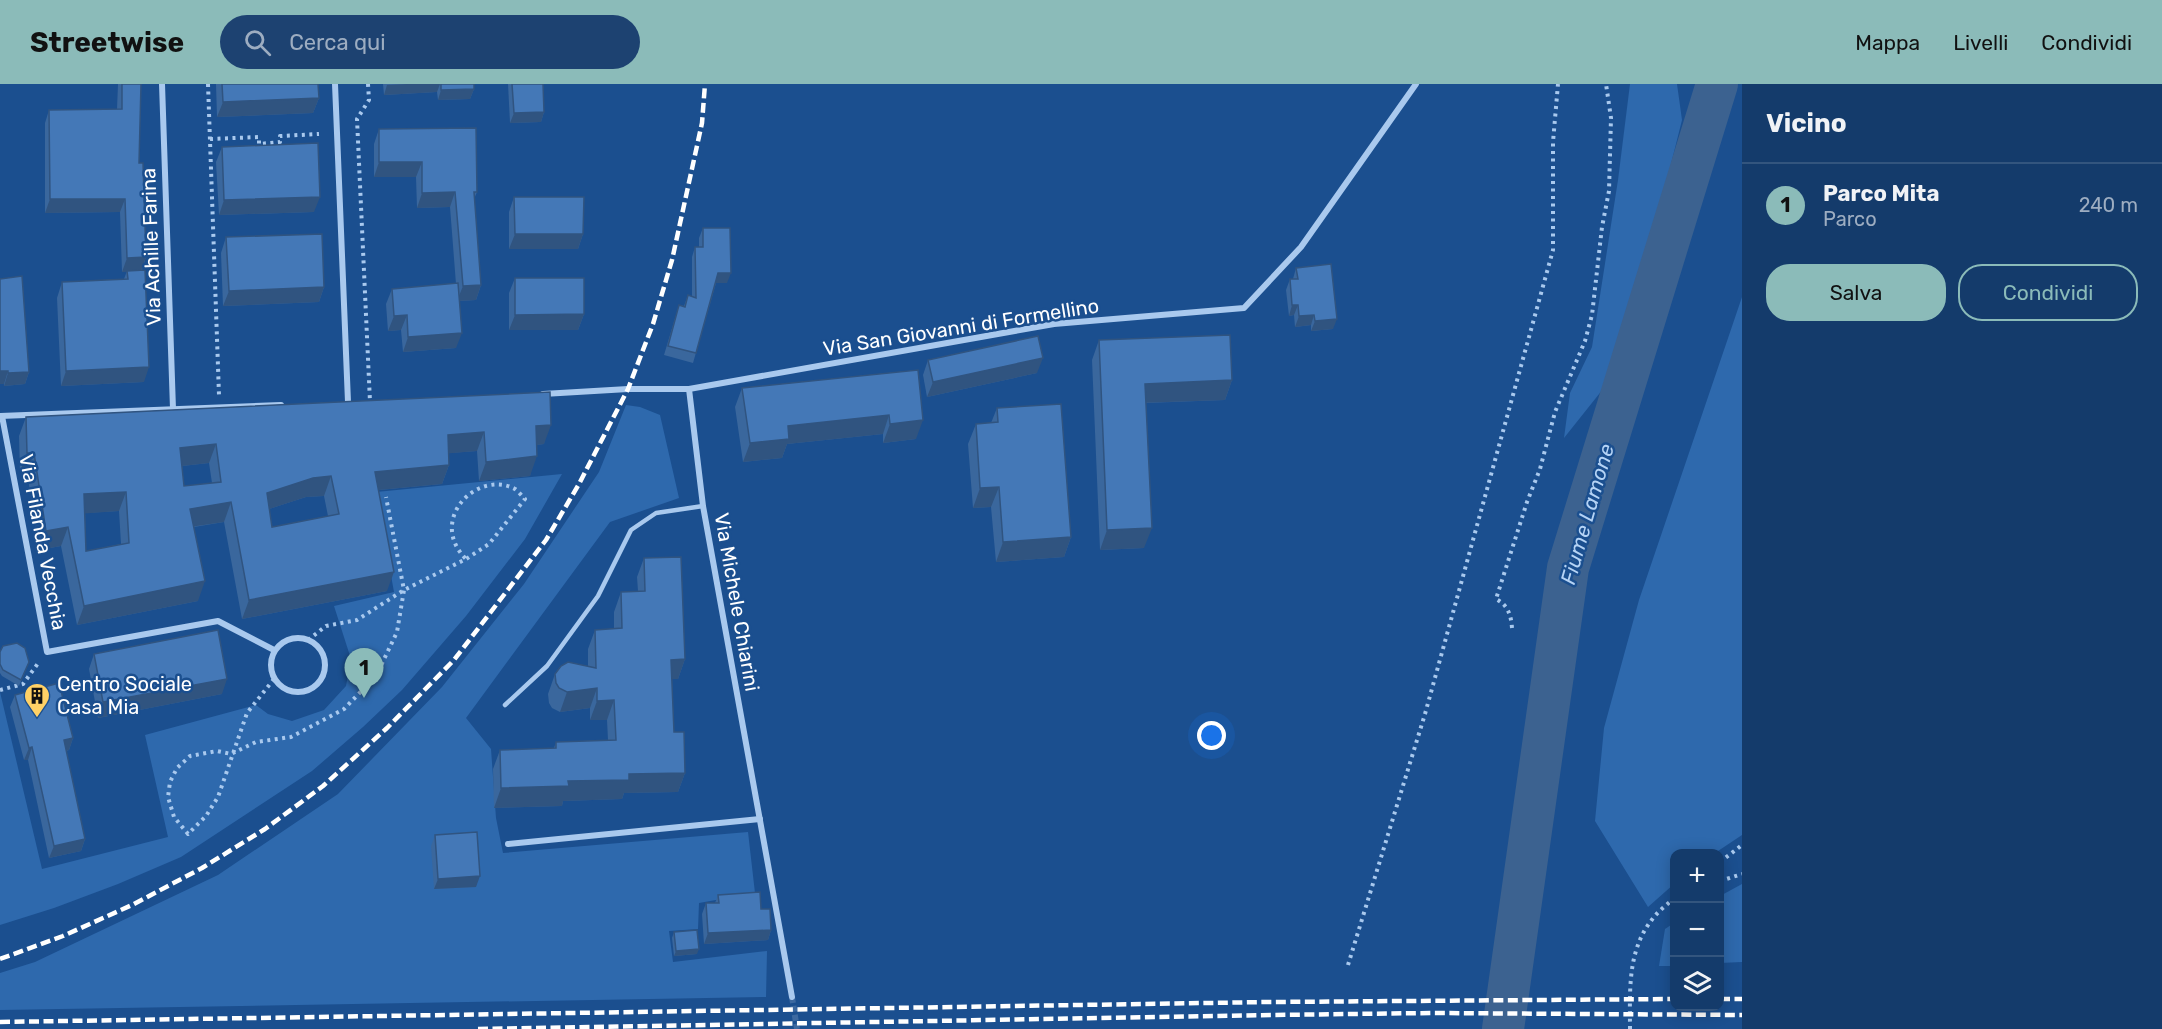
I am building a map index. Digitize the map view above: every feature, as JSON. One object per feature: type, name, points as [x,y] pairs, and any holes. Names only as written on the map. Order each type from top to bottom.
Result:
[{"type":"street","name":"Via Achille Farina","points":[[162,84],[173,409]]},
{"type":"street","points":[[335,84],[348,402]]},
{"type":"street","name":"Via San Giovanni di Formellino","points":[[689,389],[1054,324],[1244,308],[1301,248],[1416,84]]},
{"type":"street","points":[[540,394],[628,389],[689,389]]},
{"type":"street","name":"Via Michele Chiarini","points":[[689,389],[703,506],[792,997]]},
{"type":"street","points":[[336,403],[370,402]]},
{"type":"street","name":"Via Filanda Vecchia","points":[[274,650],[218,621],[47,652],[1,416],[289,405]]},
{"type":"street","points":[[297,638],[308,640],[324,654],[326,664],[324,675],[316,687],[303,693],[281,688],[274,679],[271,664],[274,650],[287,640],[297,638]]},
{"type":"street","points":[[508,844],[760,819]]},
{"type":"lane","points":[[505,705],[547,666],[591,604],[631,530],[656,513],[703,506]]},
{"type":"path","points":[[208,84],[219,407]]},
{"type":"path","points":[[368,84],[369,100],[357,119],[370,402]]},
{"type":"path","points":[[1348,965],[1425,714],[1553,250],[1553,142],[1558,84]]},
{"type":"path","points":[[1512,628],[1504,603],[1496,599],[1540,469],[1555,412],[1585,341],[1592,315],[1602,227],[1609,191],[1611,117],[1606,84]]},
{"type":"path","points":[[210,139],[259,137],[259,144],[280,142],[280,136],[319,134]]},
{"type":"path","points":[[308,640],[326,626],[357,620],[404,590],[466,559],[489,544],[525,499],[515,489],[501,485],[484,487],[458,505],[452,517],[452,531],[455,545],[466,559]]},
{"type":"path","points":[[274,679],[247,713],[231,754],[227,774],[218,797],[206,816],[188,834],[174,817],[168,797],[170,782],[177,768],[190,756],[217,751],[231,754],[256,742],[291,737],[344,710],[376,676],[398,632],[404,590],[386,497]]},
{"type":"path","points":[[0,690],[23,684],[47,652]]},
{"type":"path","points":[[1724,858],[1742,845]]},
{"type":"path","points":[[1724,879],[1742,874]]},
{"type":"path","points":[[1630,1029],[1632,963],[1651,921],[1670,902]]},
{"type":"shaded area","points":[[1630,84],[1677,84],[1682,120],[1650,248],[1611,379],[1564,438],[1570,393],[1592,347],[1618,180]]},
{"type":"shaded area","points":[[1742,297],[1742,835],[1721,849],[1670,849],[1670,888],[1648,907],[1595,821],[1604,728],[1639,600]]},
{"type":"shaded area","points":[[626,405],[640,407],[660,415],[679,498],[610,522],[466,718],[491,749],[496,818],[503,853],[748,832],[755,893],[699,903],[698,929],[669,931],[673,962],[767,951],[766,997],[0,1010],[0,973],[35,962],[218,875],[338,794],[442,687],[524,584],[599,472]]},
{"type":"shaded area","points":[[562,474],[525,539],[466,616],[402,690],[312,771],[181,857],[118,884],[0,925],[0,692],[42,869],[168,837],[145,735],[256,705],[268,714],[292,721],[324,710],[346,686],[351,659],[334,606],[394,592],[376,492]]},
{"type":"shaded area","points":[[1742,884],[1742,962],[1724,963],[1724,894]]},
{"type":"shaded area","points":[[1670,926],[1670,966],[1659,966],[1665,929]]},
{"type":"building","points":[[122,84],[141,84],[139,163],[143,163],[146,257],[127,258],[125,199],[50,199],[49,110],[122,109]]},
{"type":"building","points":[[222,84],[318,84],[319,98],[223,102]]},
{"type":"building","points":[[441,84],[474,84],[474,89],[441,90]]},
{"type":"building","points":[[512,84],[543,84],[544,112],[514,113]]},
{"type":"building","points":[[476,128],[477,192],[474,192],[481,285],[463,286],[455,192],[422,193],[422,162],[379,162],[379,129]]},
{"type":"building","points":[[318,143],[320,197],[224,200],[222,147]]},
{"type":"building","points":[[514,197],[584,197],[583,234],[515,234]]},
{"type":"building","points":[[703,228],[730,228],[731,273],[718,273],[696,353],[668,346],[679,305],[685,307],[688,295],[696,298],[695,247],[703,247]]},
{"type":"building","points":[[322,234],[324,287],[229,291],[226,237]]},
{"type":"building","points":[[1331,264],[1337,319],[1315,321],[1314,315],[1299,316],[1298,305],[1292,305],[1290,279],[1298,279],[1296,268]]},
{"type":"building","points":[[145,270],[149,367],[66,371],[62,282],[128,279],[127,271]]},
{"type":"building","points":[[22,276],[29,372],[8,373],[8,371],[0,371],[0,279]]},
{"type":"building","points":[[515,278],[584,278],[584,314],[515,315]]},
{"type":"building","points":[[458,283],[462,333],[408,337],[407,315],[394,316],[392,289]]},
{"type":"building","points":[[1230,335],[1232,380],[1145,384],[1152,528],[1107,530],[1099,340]]},
{"type":"building","points":[[1038,336],[1043,358],[933,382],[928,360]]},
{"type":"building","points":[[918,370],[923,420],[890,424],[889,415],[788,426],[789,439],[750,443],[742,388]]},
{"type":"building","points":[[550,392],[551,425],[536,426],[537,456],[486,462],[484,432],[448,435],[449,465],[375,472],[394,572],[249,600],[231,502],[190,509],[205,581],[84,606],[68,527],[46,531],[34,453],[27,453],[26,417]],"holes":[[[216,444],[221,482],[184,486],[180,448]],[[331,476],[339,514],[272,527],[267,493],[313,478]],[[126,492],[129,543],[86,551],[84,494]]]},
{"type":"building","points":[[1061,404],[1071,537],[1003,542],[999,487],[980,488],[976,424],[998,422],[997,408]]},
{"type":"building","points":[[681,557],[685,659],[671,660],[674,732],[684,732],[685,773],[629,774],[629,780],[568,781],[569,786],[501,788],[500,750],[556,748],[556,742],[616,740],[614,700],[597,701],[597,688],[567,692],[559,688],[555,674],[561,666],[568,662],[596,668],[595,630],[622,628],[621,592],[645,591],[644,558]]},
{"type":"building","points":[[218,630],[227,679],[103,702],[94,654]]},
{"type":"building","points":[[17,643],[25,648],[29,662],[21,680],[3,670],[0,664],[0,652],[3,646]]},
{"type":"building","points":[[59,683],[73,738],[64,740],[85,839],[54,846],[32,747],[29,748],[15,695]]},
{"type":"building","points":[[477,832],[480,876],[438,879],[435,835]]},
{"type":"building","points":[[760,892],[761,909],[770,909],[771,930],[708,933],[706,903],[719,903],[718,895]]},
{"type":"building","points":[[697,930],[699,949],[676,951],[674,932]]},
{"type":"waterway","name":"Fiume Lamone","points":[[1503,1029],[1568,568],[1717,84]]},
{"type":"tunnel","points":[[792,997],[797,1029]]},
{"type":"railway","points":[[0,959],[63,936],[132,905],[202,868],[265,829],[323,786],[387,728],[454,660],[546,540],[579,484],[628,389],[653,324],[672,260],[702,123],[705,84]]},
{"type":"railway","points":[[0,1022],[1269,1002],[1670,999]]},
{"type":"railway","points":[[1724,999],[1742,999]]},
{"type":"railway","points":[[478,1029],[1431,1013],[1742,1015]]},
{"type":"place","name":"Parco Mita","points":[[364,698]]},
{"type":"place","name":"Centro Sociale Casa Mia","points":[[37,719]]}]
